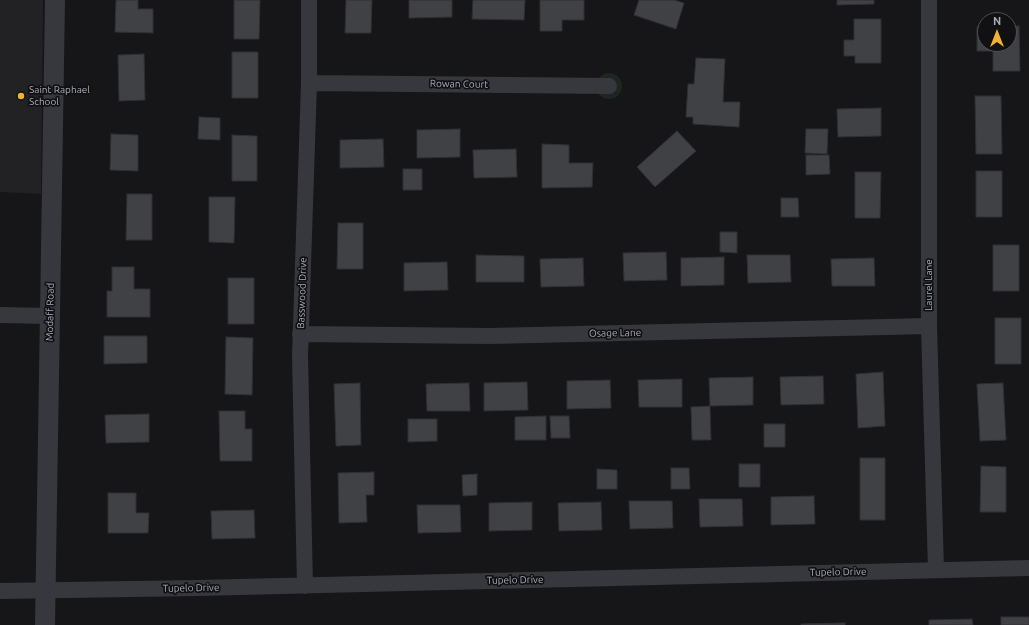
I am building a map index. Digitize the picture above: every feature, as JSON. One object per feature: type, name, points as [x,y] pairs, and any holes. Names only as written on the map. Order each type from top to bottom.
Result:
[{"type":"street","name":"Modaff Road","points":[[45,625],[55,0]]},
{"type":"street","name":"Basswood Drive","points":[[305,586],[300,334],[309,83],[309,0]]},
{"type":"street","name":"Laurel Lane","points":[[929,0],[929,326],[936,570]]},
{"type":"street","name":"Rowan Court","points":[[309,83],[609,86]]},
{"type":"street","points":[[0,315],[50,316]]},
{"type":"street","name":"Osage Lane","points":[[300,334],[490,336],[929,326]]},
{"type":"street","name":"Tupelo Drive","points":[[0,591],[305,586],[1029,568]]},
{"type":"shaded area","name":"Saint Raphael School","points":[[0,0],[43,0],[41,194],[0,192]]},
{"type":"shaded area","points":[[609,73],[618,77],[622,86],[618,95],[609,99],[600,95],[596,86],[600,77]]},
{"type":"building","points":[[116,0],[138,0],[138,9],[153,9],[153,33],[115,32]]},
{"type":"building","points":[[234,0],[260,0],[259,39],[234,39]]},
{"type":"building","points":[[346,0],[372,0],[371,33],[345,33]]},
{"type":"building","points":[[409,0],[452,0],[452,17],[409,18]]},
{"type":"building","points":[[473,0],[525,0],[524,20],[472,19]]},
{"type":"building","points":[[540,0],[584,0],[584,20],[562,20],[562,31],[540,31]]},
{"type":"building","points":[[639,0],[674,0],[684,3],[676,29],[634,15]]},
{"type":"building","points":[[837,0],[874,0],[874,4],[837,5]]},
{"type":"building","points":[[854,19],[881,19],[881,63],[855,63],[855,56],[844,56],[844,40],[854,40]]},
{"type":"building","points":[[1017,26],[1019,26],[1020,71],[993,71],[993,52],[1017,52]]},
{"type":"building","points":[[232,52],[258,52],[258,98],[232,98]]},
{"type":"building","points":[[144,54],[145,100],[119,101],[118,55]]},
{"type":"building","points":[[696,58],[725,59],[723,102],[740,102],[739,127],[693,124],[693,117],[686,117],[688,84],[694,84]]},
{"type":"building","points":[[975,96],[1001,96],[1002,154],[976,154]]},
{"type":"building","points":[[881,108],[881,136],[838,137],[837,109]]},
{"type":"building","points":[[199,117],[220,118],[220,140],[198,139]]},
{"type":"building","points":[[460,129],[460,157],[417,158],[417,130]]},
{"type":"building","points":[[806,129],[828,129],[827,154],[805,153]]},
{"type":"building","points":[[677,131],[696,151],[655,187],[637,167]]},
{"type":"building","points":[[111,134],[138,135],[138,171],[110,170]]},
{"type":"building","points":[[232,135],[257,136],[257,181],[232,181]]},
{"type":"building","points":[[383,139],[384,167],[340,168],[340,140]]},
{"type":"building","points":[[542,144],[569,145],[569,163],[593,163],[592,187],[542,188]]},
{"type":"building","points":[[516,149],[517,177],[474,178],[473,150]]},
{"type":"building","points":[[806,155],[829,155],[830,174],[806,175]]},
{"type":"building","points":[[403,169],[422,169],[422,190],[403,190]]},
{"type":"building","points":[[976,171],[1002,171],[1002,217],[976,217]]},
{"type":"building","points":[[855,172],[881,172],[880,218],[855,218]]},
{"type":"building","points":[[127,194],[152,194],[152,240],[126,240]]},
{"type":"building","points":[[209,197],[235,197],[234,243],[209,242]]},
{"type":"building","points":[[781,198],[798,198],[799,217],[781,217]]},
{"type":"building","points":[[338,223],[363,223],[363,269],[337,269]]},
{"type":"building","points":[[720,232],[737,232],[737,253],[720,252]]},
{"type":"building","points":[[993,245],[1019,245],[1019,291],[993,291]]},
{"type":"building","points":[[666,252],[667,280],[624,281],[623,253]]},
{"type":"building","points":[[476,255],[524,256],[524,282],[476,282]]},
{"type":"building","points":[[747,255],[790,255],[791,282],[748,283]]},
{"type":"building","points":[[724,257],[724,285],[681,286],[681,258]]},
{"type":"building","points":[[583,258],[584,286],[541,287],[540,259]]},
{"type":"building","points":[[874,258],[875,286],[832,286],[831,259]]},
{"type":"building","points":[[447,262],[448,290],[404,291],[404,263]]},
{"type":"building","points":[[112,267],[134,267],[134,289],[150,289],[150,317],[107,317],[107,291],[112,291]]},
{"type":"building","points":[[228,278],[254,278],[254,324],[228,324]]},
{"type":"building","points":[[995,318],[1021,318],[1021,364],[995,364]]},
{"type":"building","points":[[104,336],[147,336],[147,363],[104,364]]},
{"type":"building","points":[[226,337],[253,338],[252,395],[225,394]]},
{"type":"building","points":[[883,372],[885,426],[858,428],[856,374]]},
{"type":"building","points":[[823,376],[824,404],[781,405],[780,377]]},
{"type":"building","points":[[753,377],[753,405],[710,406],[709,378]]},
{"type":"building","points":[[682,379],[682,407],[639,407],[638,380]]},
{"type":"building","points":[[610,380],[611,408],[567,409],[567,381]]},
{"type":"building","points":[[527,382],[528,410],[484,411],[484,383]]},
{"type":"building","points":[[360,383],[361,445],[336,446],[334,384]]},
{"type":"building","points":[[469,383],[470,411],[427,411],[426,384]]},
{"type":"building","points":[[1003,383],[1006,440],[980,441],[977,384]]},
{"type":"building","points":[[710,406],[711,440],[692,440],[691,407]]},
{"type":"building","points":[[219,411],[245,411],[245,429],[252,429],[252,461],[220,461]]},
{"type":"building","points":[[149,414],[149,442],[106,443],[105,415]]},
{"type":"building","points":[[546,416],[546,440],[515,440],[515,417]]},
{"type":"building","points":[[550,416],[569,416],[570,438],[551,438]]},
{"type":"building","points":[[408,419],[437,419],[437,441],[408,442]]},
{"type":"building","points":[[764,424],[785,424],[785,447],[764,447]]},
{"type":"building","points":[[860,458],[885,458],[885,520],[860,520]]},
{"type":"building","points":[[739,464],[760,464],[760,487],[739,487]]},
{"type":"building","points":[[981,466],[1006,467],[1006,512],[980,512]]},
{"type":"building","points":[[671,468],[689,468],[690,489],[671,489]]},
{"type":"building","points":[[597,469],[617,470],[617,489],[597,489]]},
{"type":"building","points":[[374,472],[374,495],[366,495],[367,522],[339,523],[338,473]]},
{"type":"building","points":[[477,474],[477,495],[463,496],[462,475]]},
{"type":"building","points":[[108,493],[136,493],[136,513],[149,513],[148,533],[108,533]]},
{"type":"building","points":[[814,496],[815,524],[771,525],[771,497]]},
{"type":"building","points":[[699,499],[742,499],[743,526],[700,527]]},
{"type":"building","points":[[629,501],[672,501],[673,528],[630,529]]},
{"type":"building","points":[[532,502],[532,530],[489,531],[489,503]]},
{"type":"building","points":[[601,502],[602,530],[559,531],[558,503]]},
{"type":"building","points":[[417,505],[460,505],[461,532],[418,533]]},
{"type":"building","points":[[254,510],[255,538],[212,539],[211,511]]},
{"type":"building","points":[[1001,617],[1029,617],[1029,625],[1001,625]]},
{"type":"building","points":[[972,619],[973,625],[929,625],[929,620]]},
{"type":"building","points":[[845,623],[845,625],[801,625],[801,624]]},
{"type":"place","name":"Saint Raphael School","points":[[21,96]]}]
